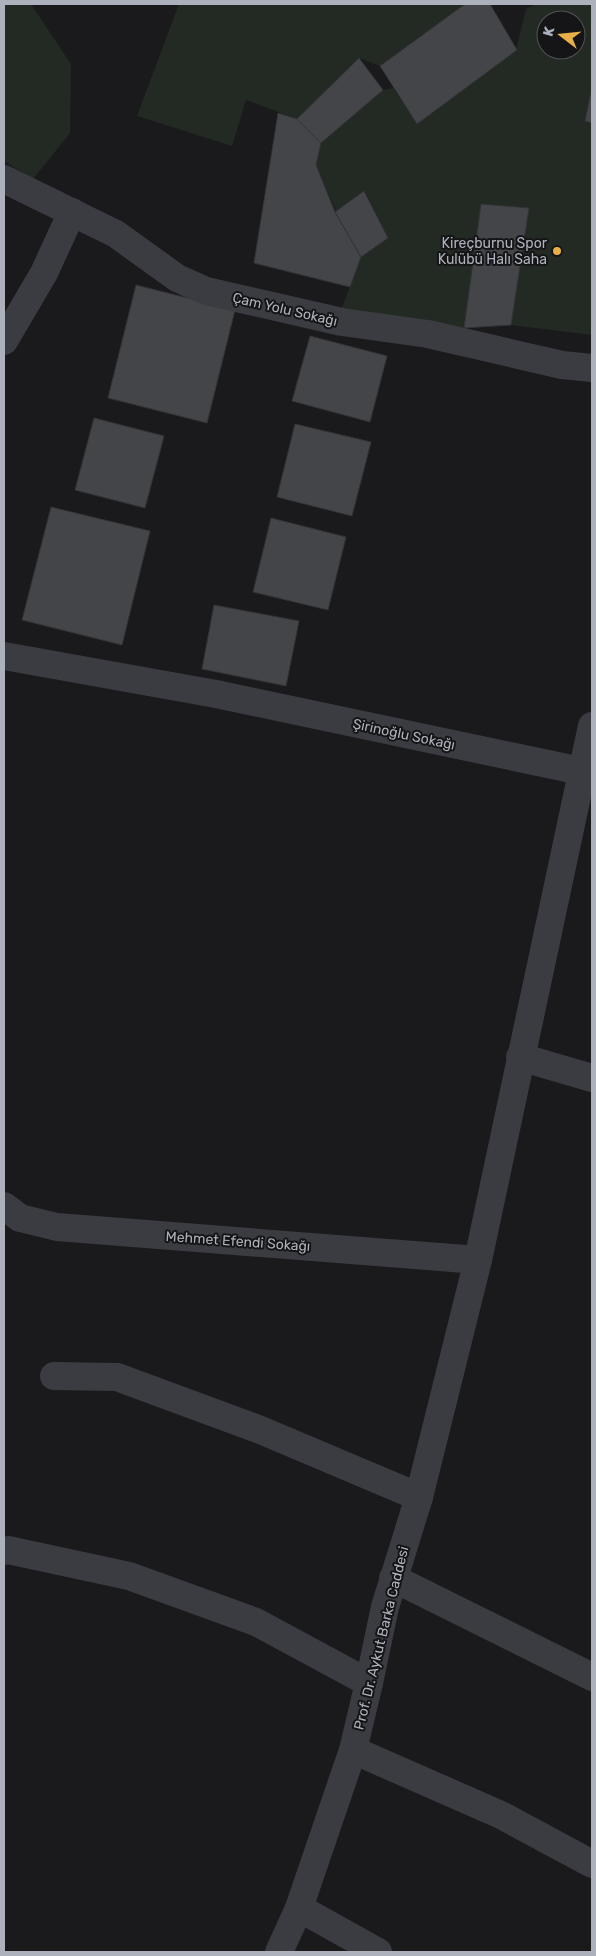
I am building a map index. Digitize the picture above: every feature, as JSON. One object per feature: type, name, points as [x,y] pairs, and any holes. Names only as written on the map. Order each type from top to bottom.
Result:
[{"type":"street","name":"Çam Yolu Sokağı","points":[[4,179],[116,234],[177,278],[206,291],[342,322],[428,334],[562,365],[592,368]]},
{"type":"street","points":[[4,342],[44,273],[72,212]]},
{"type":"street","name":"Şirinoğlu Sokağı","points":[[4,656],[216,694],[587,773]]},
{"type":"street","name":"Prof. Dr. Aykut Barka Caddesi","points":[[279,1952],[299,1908],[353,1750],[370,1684],[393,1578],[419,1496],[478,1260],[520,1057],[587,773],[592,726]]},
{"type":"street","points":[[520,1057],[592,1078]]},
{"type":"street","name":"Mehmet Efendi Sokağı","points":[[4,1206],[20,1218],[57,1227],[478,1260]]},
{"type":"street","points":[[54,1376],[117,1377],[258,1429],[419,1496]]},
{"type":"street","points":[[4,1551],[8,1550],[138,1579],[256,1622],[370,1684]]},
{"type":"street","points":[[393,1578],[592,1677]]},
{"type":"street","points":[[353,1750],[501,1814],[592,1864]]},
{"type":"street","points":[[299,1908],[378,1952]]},
{"type":"shaded area","points":[[4,4],[31,4],[71,64],[70,133],[33,179],[4,161]]},
{"type":"shaded area","points":[[179,4],[465,4],[380,66],[359,58],[297,119],[246,100],[232,146],[137,116]]},
{"type":"shaded area","points":[[536,4],[592,4],[592,87],[585,121],[592,123],[592,335],[511,325],[529,208],[481,204],[464,328],[341,310],[361,257],[388,238],[365,191],[336,211],[316,165],[321,143],[383,90],[393,88],[417,124],[516,50],[526,9]]},
{"type":"building","points":[[465,4],[490,4],[517,50],[417,124],[380,66]]},
{"type":"building","points":[[359,58],[383,90],[321,143],[297,119]]},
{"type":"building","points":[[592,87],[592,123],[585,121]]},
{"type":"building","points":[[278,113],[297,119],[321,143],[316,165],[335,212],[361,257],[350,287],[254,263]]},
{"type":"building","points":[[364,191],[388,238],[361,257],[335,212]]},
{"type":"building","points":[[481,204],[529,208],[511,325],[464,328]]},
{"type":"building","points":[[136,285],[235,310],[207,423],[108,398]]},
{"type":"building","points":[[310,336],[387,356],[370,422],[292,401]]},
{"type":"building","points":[[94,418],[164,436],[145,508],[75,490]]},
{"type":"building","points":[[295,424],[371,442],[352,516],[277,497]]},
{"type":"building","points":[[51,507],[150,531],[122,645],[22,620]]},
{"type":"building","points":[[271,518],[346,537],[328,610],[253,592]]},
{"type":"building","points":[[214,605],[299,621],[286,686],[202,669]]},
{"type":"place","name":"Kireçburnu Spor Kulübü Halı Saha","points":[[557,251]]}]
